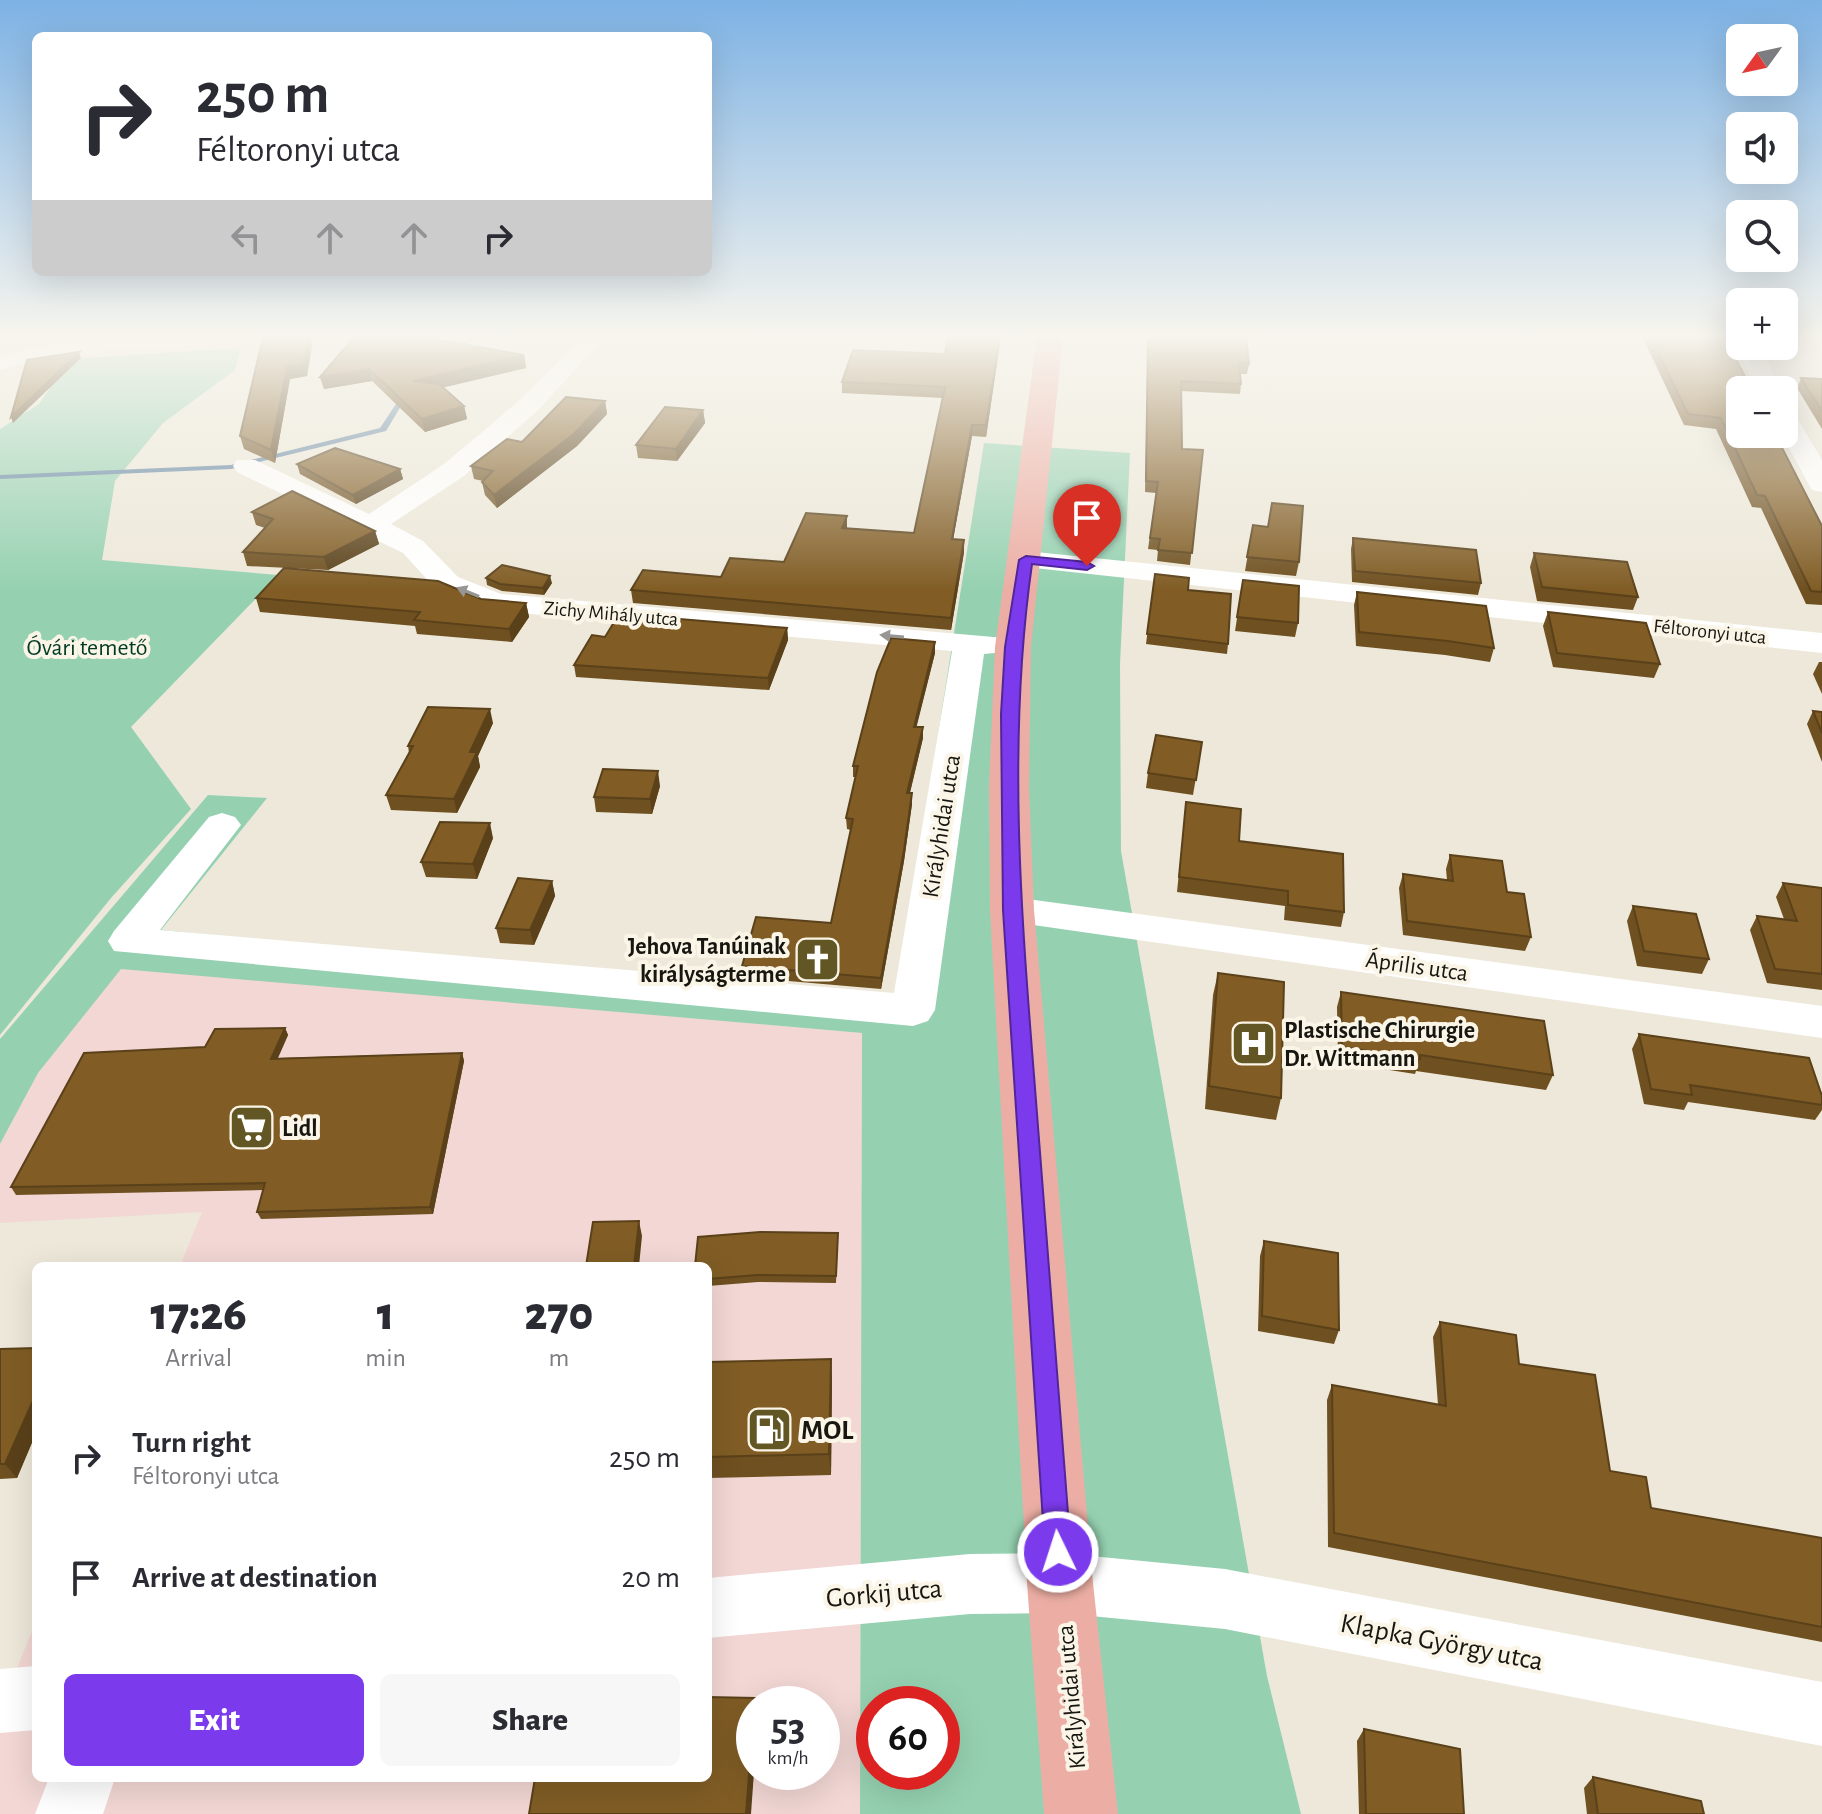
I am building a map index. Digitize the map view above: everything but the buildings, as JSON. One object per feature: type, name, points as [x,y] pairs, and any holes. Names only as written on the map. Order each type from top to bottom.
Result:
[{"type":"main road","name":"Királyhidai utca","points":[[1041,421],[1013,647],[1009,714],[1012,910],[1060,1583],[1081,1814]]},
{"type":"street","points":[[371,525],[454,470],[511,421]]},
{"type":"street","points":[[1798,429],[1822,484]]},
{"type":"street","name":"Zichy Mihály utca","points":[[246,466],[413,547],[447,583],[496,603],[1013,647]]},
{"type":"street","name":"Féltoronyi utca","points":[[1026,560],[1822,643]]},
{"type":"street","name":"Királyhidai utca","points":[[222,825],[129,941],[913,1010],[970,642]]},
{"type":"street","name":"Április utca","points":[[1012,910],[1822,1022]]},
{"type":"street","name":"Gorkij utca","points":[[712,1608],[970,1584],[1060,1583]]},
{"type":"street","name":"Klapka György utca","points":[[1060,1583],[1225,1599],[1822,1714]]},
{"type":"street","points":[[0,1701],[32,1698]]},
{"type":"street","points":[[69,1814],[81,1782]]},
{"type":"shaded area","points":[[120,968],[862,1033],[860,1686],[856,1686],[856,1790],[860,1790],[860,1814],[0,1814],[0,1710],[32,1631],[32,1782],[712,1782],[712,1262],[182,1262],[202,1212],[0,1223],[0,1144],[38,1073]]},
{"type":"green space","name":"Óvári temető","points":[[13,421],[166,421],[115,481],[102,560],[279,575],[131,727],[191,809],[111,898],[0,1035],[0,429]]},
{"type":"green space","points":[[984,443],[1130,453],[1120,664],[1121,851],[1267,1676],[1301,1814],[860,1814],[860,1790],[960,1790],[960,1686],[860,1686],[862,1033],[121,969],[38,1073],[0,1144],[0,1039],[208,795],[267,798],[161,930],[896,1001]]},
{"type":"waterway","points":[[0,477],[231,467],[383,429],[388,421]]},
{"type":"place","name":"Jehova Tanúinak királyságterme","points":[[817,960]]},
{"type":"place","name":"Plastische Chirurgie Dr. Wittmann","points":[[1253,1044]]},
{"type":"place","name":"Lidl","points":[[251,1128]]},
{"type":"place","name":"MOL","points":[[770,1429]]},
{"type":"route","points":[[1058,1552],[1012,910],[1009,714],[1013,647],[1026,560],[1087,566]]}]
